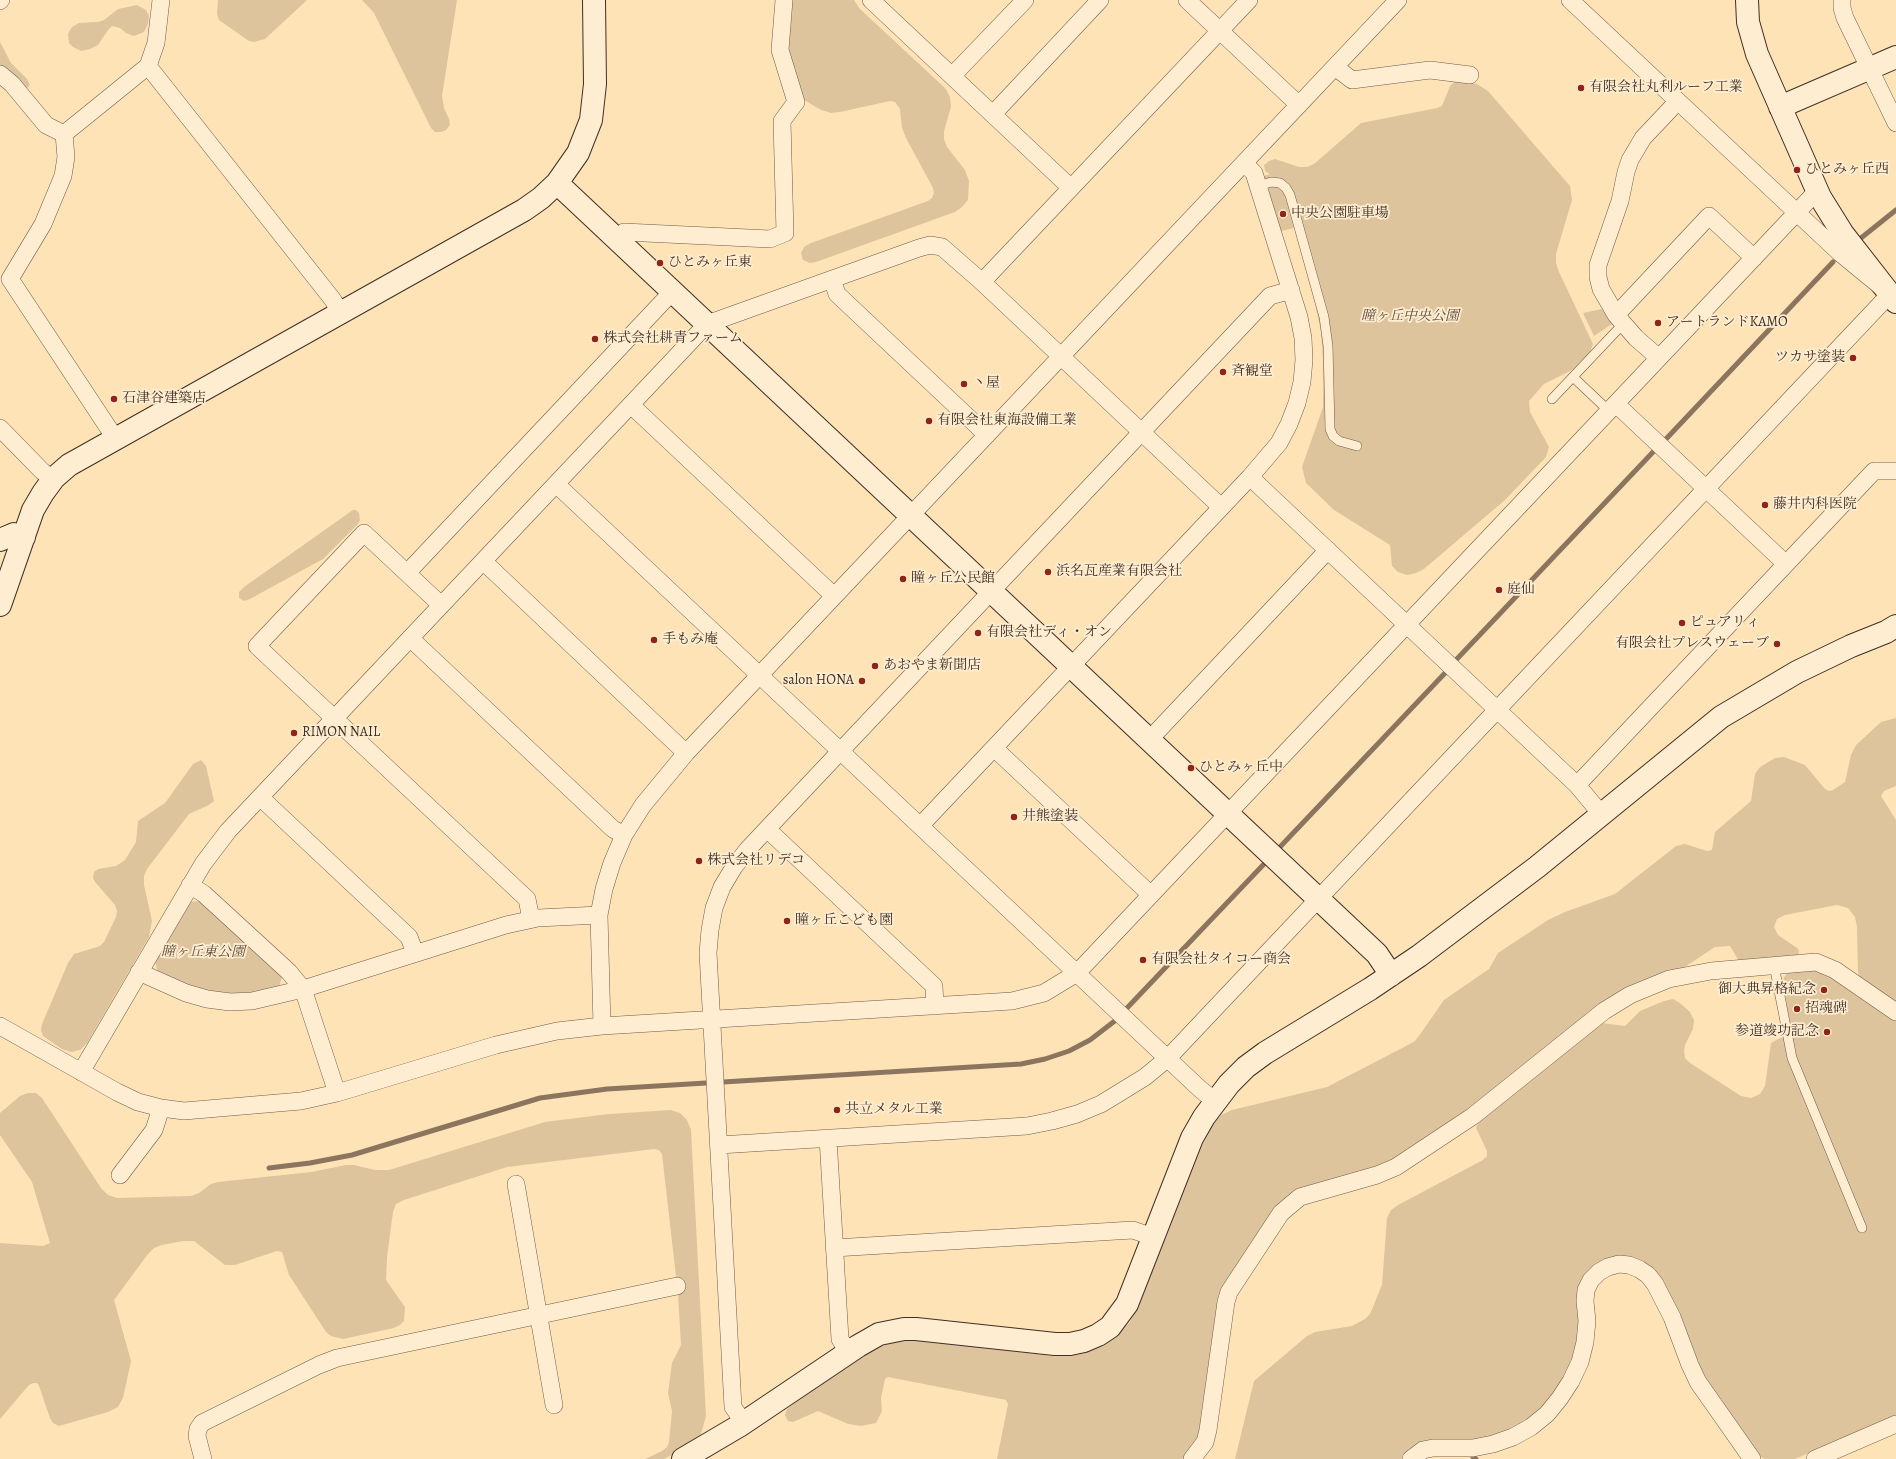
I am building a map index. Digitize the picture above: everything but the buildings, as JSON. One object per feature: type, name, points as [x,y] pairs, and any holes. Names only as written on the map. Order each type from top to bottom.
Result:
[{"type":"street","points":[[64,134],[148,66],[156,43],[161,0]]},
{"type":"street","points":[[2,592],[33,510],[53,480],[69,466],[115,438],[524,210],[541,198],[557,183],[578,154],[591,120],[595,84],[594,0]]},
{"type":"street","points":[[617,240],[624,232],[770,239],[785,233],[782,121],[796,102],[780,50],[784,0]]},
{"type":"street","points":[[871,0],[1071,188]]},
{"type":"street","points":[[952,76],[1025,0]]},
{"type":"street","points":[[993,114],[1100,0]]},
{"type":"street","points":[[1187,0],[1299,105]]},
{"type":"street","points":[[982,282],[1249,0]]},
{"type":"street","points":[[602,1026],[599,915],[606,882],[612,863],[624,835],[643,805],[686,753],[1398,0]]},
{"type":"street","points":[[1570,0],[1796,213],[1893,298]]},
{"type":"street","points":[[1747,0],[1748,22],[1751,39],[1817,191],[1843,234],[1893,298]]},
{"type":"street","points":[[1842,0],[1842,8],[1845,18],[1896,123]]},
{"type":"street","points":[[1780,107],[1896,57]]},
{"type":"street","points":[[148,66],[333,300],[340,313]]},
{"type":"street","points":[[1335,67],[1352,80],[1430,70],[1470,75]]},
{"type":"street","points":[[0,74],[12,84],[46,125],[64,134]]},
{"type":"street","points":[[1659,358],[1620,320],[1601,289],[1598,277],[1598,265],[1617,211],[1626,172],[1633,154],[1643,138],[1678,101]]},
{"type":"street","points":[[64,134],[66,157],[63,176],[43,224],[10,279],[115,438]]},
{"type":"street","points":[[920,826],[1250,477],[1279,443],[1290,424],[1302,382],[1304,360],[1303,338],[1299,316],[1259,186],[1254,173],[1244,163]]},
{"type":"street","points":[[557,183],[1376,954],[1391,975]]},
{"type":"street","points":[[0,1026],[81,1072],[138,1102],[161,1108],[184,1111],[301,1100],[338,1093],[526,1036],[557,1031],[602,1026],[1007,1002],[1028,998],[1059,985],[1077,973],[1817,191]]},
{"type":"street","points":[[1620,320],[1709,216],[1754,258]]},
{"type":"street","points":[[81,1072],[190,885],[219,842],[334,718],[707,324],[930,245],[942,247],[982,282],[1221,508]]},
{"type":"street","points":[[832,279],[838,294],[987,435]]},
{"type":"street","points":[[744,1423],[733,1407],[708,953],[714,908],[722,887],[734,867],[840,750],[1270,296],[1291,290]]},
{"type":"street","points":[[407,573],[672,292]]},
{"type":"street","points":[[719,1145],[1027,1126],[1077,1114],[1106,1101],[1145,1077],[1168,1058],[1706,489],[1893,298]]},
{"type":"street","points":[[630,405],[834,596]]},
{"type":"street","points":[[1612,407],[1706,489],[1786,564]]},
{"type":"street","points":[[0,428],[42,472],[53,480]]},
{"type":"street","points":[[1577,785],[1874,471],[1896,471]]},
{"type":"street","points":[[1250,477],[1577,785],[1602,815]]},
{"type":"street","points":[[556,484],[1215,1101]]},
{"type":"street","points":[[441,605],[364,532],[257,646],[527,899],[531,920]]},
{"type":"street","points":[[0,540],[14,534],[24,537]]},
{"type":"street","points":[[1149,740],[1328,550]]},
{"type":"street","points":[[483,561],[686,753]]},
{"type":"street","points":[[683,1459],[744,1423],[848,1352],[879,1334],[904,1329],[916,1329],[1055,1344],[1070,1344],[1084,1341],[1098,1335],[1110,1327],[1120,1316],[1127,1304],[1192,1138],[1215,1101],[1246,1067],[1265,1053],[1391,975],[1453,931],[1602,815],[1705,729],[1738,706],[1797,672],[1844,649],[1886,632],[1896,626]]},
{"type":"street","points":[[410,638],[613,829],[624,835]]},
{"type":"street","points":[[994,748],[1151,895]]},
{"type":"street","points":[[260,797],[409,937],[415,953]]},
{"type":"street","points":[[767,829],[934,986],[935,1006]]},
{"type":"street","points":[[190,885],[204,894],[289,972],[303,989],[338,1093]]},
{"type":"street","points":[[139,972],[186,993],[214,1000],[252,1001],[303,989],[474,934],[531,920],[599,915]]},
{"type":"street","points":[[1192,1459],[1205,1442],[1208,1430],[1226,1302],[1229,1292],[1281,1213],[1300,1197],[1377,1175],[1406,1161],[1473,1116],[1594,1018],[1630,995],[1649,986],[1690,974],[1806,962],[1826,965],[1896,1012]]},
{"type":"street","points":[[120,1175],[154,1130],[161,1108]]},
{"type":"street","points":[[828,1138],[840,1339],[848,1352]]},
{"type":"street","points":[[516,1184],[554,1405]]},
{"type":"street","points":[[834,1248],[1133,1230],[1153,1237]]},
{"type":"street","points":[[1411,1459],[1423,1450],[1433,1448],[1473,1448],[1494,1444],[1513,1437],[1531,1427],[1547,1414],[1568,1387],[1580,1362],[1585,1342],[1587,1321],[1585,1301],[1586,1290],[1591,1280],[1599,1272],[1618,1264],[1629,1265],[1640,1269],[1648,1275],[1655,1284],[1672,1317],[1698,1382],[1752,1459]]},
{"type":"street","points":[[203,1459],[197,1436],[198,1429],[202,1423],[319,1365],[356,1353],[677,1286]]},
{"type":"street","points":[[1815,1459],[1896,1424]]},
{"type":"lane","points":[[1259,186],[1271,182],[1280,183],[1286,188],[1290,195],[1324,317],[1328,353],[1330,429],[1333,436],[1339,441],[1357,446]]},
{"type":"lane","points":[[1552,399],[1573,377],[1620,320]]},
{"type":"lane","points":[[1573,377],[1612,407]]},
{"type":"lane","points":[[1774,965],[1792,1058],[1862,1228]]},
{"type":"green space","points":[[218,0],[307,0],[265,39],[254,42],[249,41],[219,20],[217,14]]},
{"type":"green space","points":[[362,0],[457,0],[442,96],[444,108],[450,125],[446,130],[435,132],[431,128],[374,13]]},
{"type":"green space","points":[[791,0],[854,0],[859,8],[946,89],[950,97],[951,107],[944,131],[944,139],[947,147],[965,170],[969,181],[968,200],[962,207],[955,212],[816,262],[810,263],[803,260],[801,253],[804,247],[811,243],[928,201],[932,198],[934,193],[933,188],[906,138],[902,128],[900,109],[895,102],[890,101],[831,113],[821,110],[804,100],[787,49]]},
{"type":"green space","points":[[137,5],[146,10],[149,16],[148,24],[144,32],[134,36],[126,33],[120,28],[112,26],[98,45],[90,49],[81,51],[69,43],[68,34],[72,27],[79,23],[98,22],[104,20],[118,9]]},
{"type":"green space","points":[[0,42],[11,63],[27,79],[30,85],[27,88],[23,89],[0,67]]},
{"type":"green space","name":"瞳ヶ丘中央公園","points":[[1456,80],[1477,84],[1488,91],[1570,186],[1572,200],[1556,254],[1556,263],[1593,344],[1590,352],[1572,370],[1544,384],[1529,401],[1530,412],[1549,447],[1546,457],[1505,500],[1424,569],[1407,575],[1398,572],[1392,566],[1390,545],[1334,510],[1306,483],[1302,467],[1323,407],[1323,360],[1321,332],[1315,304],[1294,228],[1281,231],[1264,176],[1270,174],[1265,171],[1264,165],[1275,159],[1299,167],[1307,167],[1314,164],[1361,123],[1442,106],[1450,86]]},
{"type":"green space","points":[[1602,309],[1612,324],[1594,336],[1583,313]]},
{"type":"green space","points":[[353,510],[356,510],[359,513],[360,520],[358,524],[323,559],[250,599],[244,601],[239,598],[239,592],[244,587]]},
{"type":"green space","points":[[1896,718],[1896,786],[1884,791],[1881,796],[1896,820],[1896,1004],[1861,979],[1858,973],[1857,927],[1855,917],[1848,908],[1837,905],[1785,915],[1777,919],[1774,927],[1778,935],[1797,948],[1799,951],[1798,955],[1739,961],[1730,946],[1715,947],[1384,1165],[1310,1186],[1229,1279],[1199,1439],[1182,1459],[997,1459],[1008,1404],[1006,1400],[888,1377],[885,1379],[881,1398],[882,1411],[876,1423],[861,1426],[848,1424],[818,1411],[793,1422],[788,1421],[785,1415],[787,1409],[792,1405],[873,1349],[894,1342],[915,1340],[1054,1356],[1071,1356],[1088,1352],[1103,1346],[1117,1336],[1129,1323],[1138,1308],[1203,1143],[1213,1124],[1221,1115],[1232,1110],[1327,1087],[1415,1041],[1444,1000],[1489,969],[1498,953],[1548,920],[1565,912],[1615,894],[1676,846],[1685,844],[1707,851],[1712,850],[1715,832],[1751,801],[1755,774],[1760,767],[1775,758],[1784,757],[1805,765],[1825,789],[1829,791],[1833,790],[1845,782],[1851,755],[1856,745],[1881,722]]},
{"type":"green space","points":[[201,760],[206,766],[214,801],[209,805],[189,814],[147,869],[144,876],[144,885],[152,921],[149,937],[87,1043],[80,1050],[71,1052],[62,1049],[43,1036],[41,1030],[42,1024],[68,963],[74,954],[100,946],[104,942],[116,917],[117,911],[115,905],[95,882],[93,878],[94,872],[98,869],[116,866],[125,860],[136,842],[138,821],[165,803],[193,764]]},
{"type":"green space","name":"瞳ヶ丘東公園","points":[[200,901],[282,977],[279,987],[251,993],[230,994],[188,986],[158,973],[155,961],[189,902]]},
{"type":"green space","points":[[1806,968],[1824,971],[1896,1020],[1896,1416],[1795,1459],[1764,1459],[1756,1452],[1705,1378],[1654,1269],[1631,1257],[1605,1260],[1579,1321],[1577,1341],[1565,1377],[1541,1408],[1526,1420],[1509,1430],[1491,1437],[1472,1441],[1420,1443],[1409,1449],[1401,1459],[1235,1459],[1254,1381],[1307,1336],[1315,1332],[1352,1326],[1365,1319],[1370,1314],[1382,1285],[1387,1218],[1391,1210],[1483,1160],[1487,1156],[1487,1151],[1476,1128],[1479,1121],[1602,1023],[1625,1026],[1640,1011],[1673,999],[1690,1012],[1694,1020],[1693,1029],[1685,1045],[1685,1058],[1690,1063],[1741,1096],[1751,1098],[1760,1094],[1765,1086],[1771,1043],[1786,1035],[1791,1030],[1783,982],[1784,977],[1789,972]]},
{"type":"green space","points":[[28,1093],[36,1093],[42,1098],[101,1188],[108,1195],[117,1198],[191,1196],[199,1193],[211,1184],[218,1182],[311,1172],[346,1165],[354,1165],[375,1170],[389,1170],[545,1122],[609,1114],[671,1110],[680,1113],[687,1120],[691,1130],[706,1416],[701,1434],[694,1443],[664,1459],[645,1459],[662,1451],[667,1447],[669,1442],[672,1411],[668,1393],[672,1363],[681,1345],[678,1294],[662,1154],[659,1150],[654,1149],[507,1167],[404,1200],[396,1204],[393,1212],[387,1257],[386,1280],[405,1307],[404,1321],[394,1328],[343,1339],[331,1336],[326,1332],[289,1275],[282,1252],[277,1251],[235,1265],[225,1265],[194,1241],[183,1241],[154,1248],[114,1300],[131,1361],[123,1398],[118,1407],[108,1412],[59,1426],[53,1423],[50,1418],[39,1386],[37,1383],[33,1383],[29,1385],[0,1419],[0,1243],[43,1246],[50,1243],[32,1182],[0,1135],[0,1113],[20,1096]]},
{"type":"waterway","points":[[1861,238],[1896,210]]},
{"type":"waterway","points":[[1666,439],[1833,262]]},
{"type":"waterway","points":[[1455,661],[1654,451]]},
{"type":"waterway","points":[[1279,848],[1446,672]]},
{"type":"waterway","points":[[1127,1008],[1264,864]]},
{"type":"waterway","points":[[723,1082],[1021,1064],[1045,1059],[1069,1051],[1090,1040],[1116,1020]]},
{"type":"waterway","points":[[269,1168],[310,1163],[352,1155],[540,1098],[607,1089],[706,1083]]},
{"type":"place","name":"有限会社丸利ルーフ工業","points":[[1581,88]]},
{"type":"place","name":"ひとみヶ丘西","points":[[1797,170]]},
{"type":"place","name":"中央公園駐車場","points":[[1283,214]]},
{"type":"place","name":"ひとみヶ丘東","points":[[660,263]]},
{"type":"place","name":"アートランドKAMO","points":[[1658,323]]},
{"type":"place","name":"株式会社耕青ファーム","points":[[595,339]]},
{"type":"place","name":"ツカサ塗装","points":[[1853,358]]},
{"type":"place","name":"斉観堂","points":[[1223,372]]},
{"type":"place","name":"丶屋","points":[[964,384]]},
{"type":"place","name":"石津谷建築店","points":[[114,399]]},
{"type":"place","name":"有限会社東海設備工業","points":[[929,421]]},
{"type":"place","name":"藤井内科医院","points":[[1765,505]]},
{"type":"place","name":"浜名瓦産業有限会社","points":[[1048,572]]},
{"type":"place","name":"瞳ヶ丘公民館","points":[[903,579]]},
{"type":"place","name":"庭仙","points":[[1499,590]]},
{"type":"place","name":"ピュアリィ","points":[[1682,623]]},
{"type":"place","name":"有限会社ディ・オン","points":[[978,633]]},
{"type":"place","name":"手もみ庵","points":[[654,640]]},
{"type":"place","name":"有限会社プレスウェーブ","points":[[1777,644]]},
{"type":"place","name":"あおやま新聞店","points":[[875,666]]},
{"type":"place","name":"salon HONA","points":[[862,681]]},
{"type":"place","name":"RIMON NAIL","points":[[294,733]]},
{"type":"place","name":"ひとみヶ丘中","points":[[1191,768]]},
{"type":"place","name":"井熊塗装","points":[[1014,817]]},
{"type":"place","name":"株式会社リデコ","points":[[699,861]]},
{"type":"place","name":"瞳ヶ丘こども園","points":[[787,921]]},
{"type":"place","name":"有限会社タイコー商会","points":[[1143,960]]},
{"type":"place","name":"御大典昇格紀念","points":[[1824,990]]},
{"type":"place","name":"招魂碑","points":[[1797,1009]]},
{"type":"place","name":"参道竣功記念","points":[[1827,1032]]},
{"type":"place","name":"共立メタル工業","points":[[837,1110]]}]
